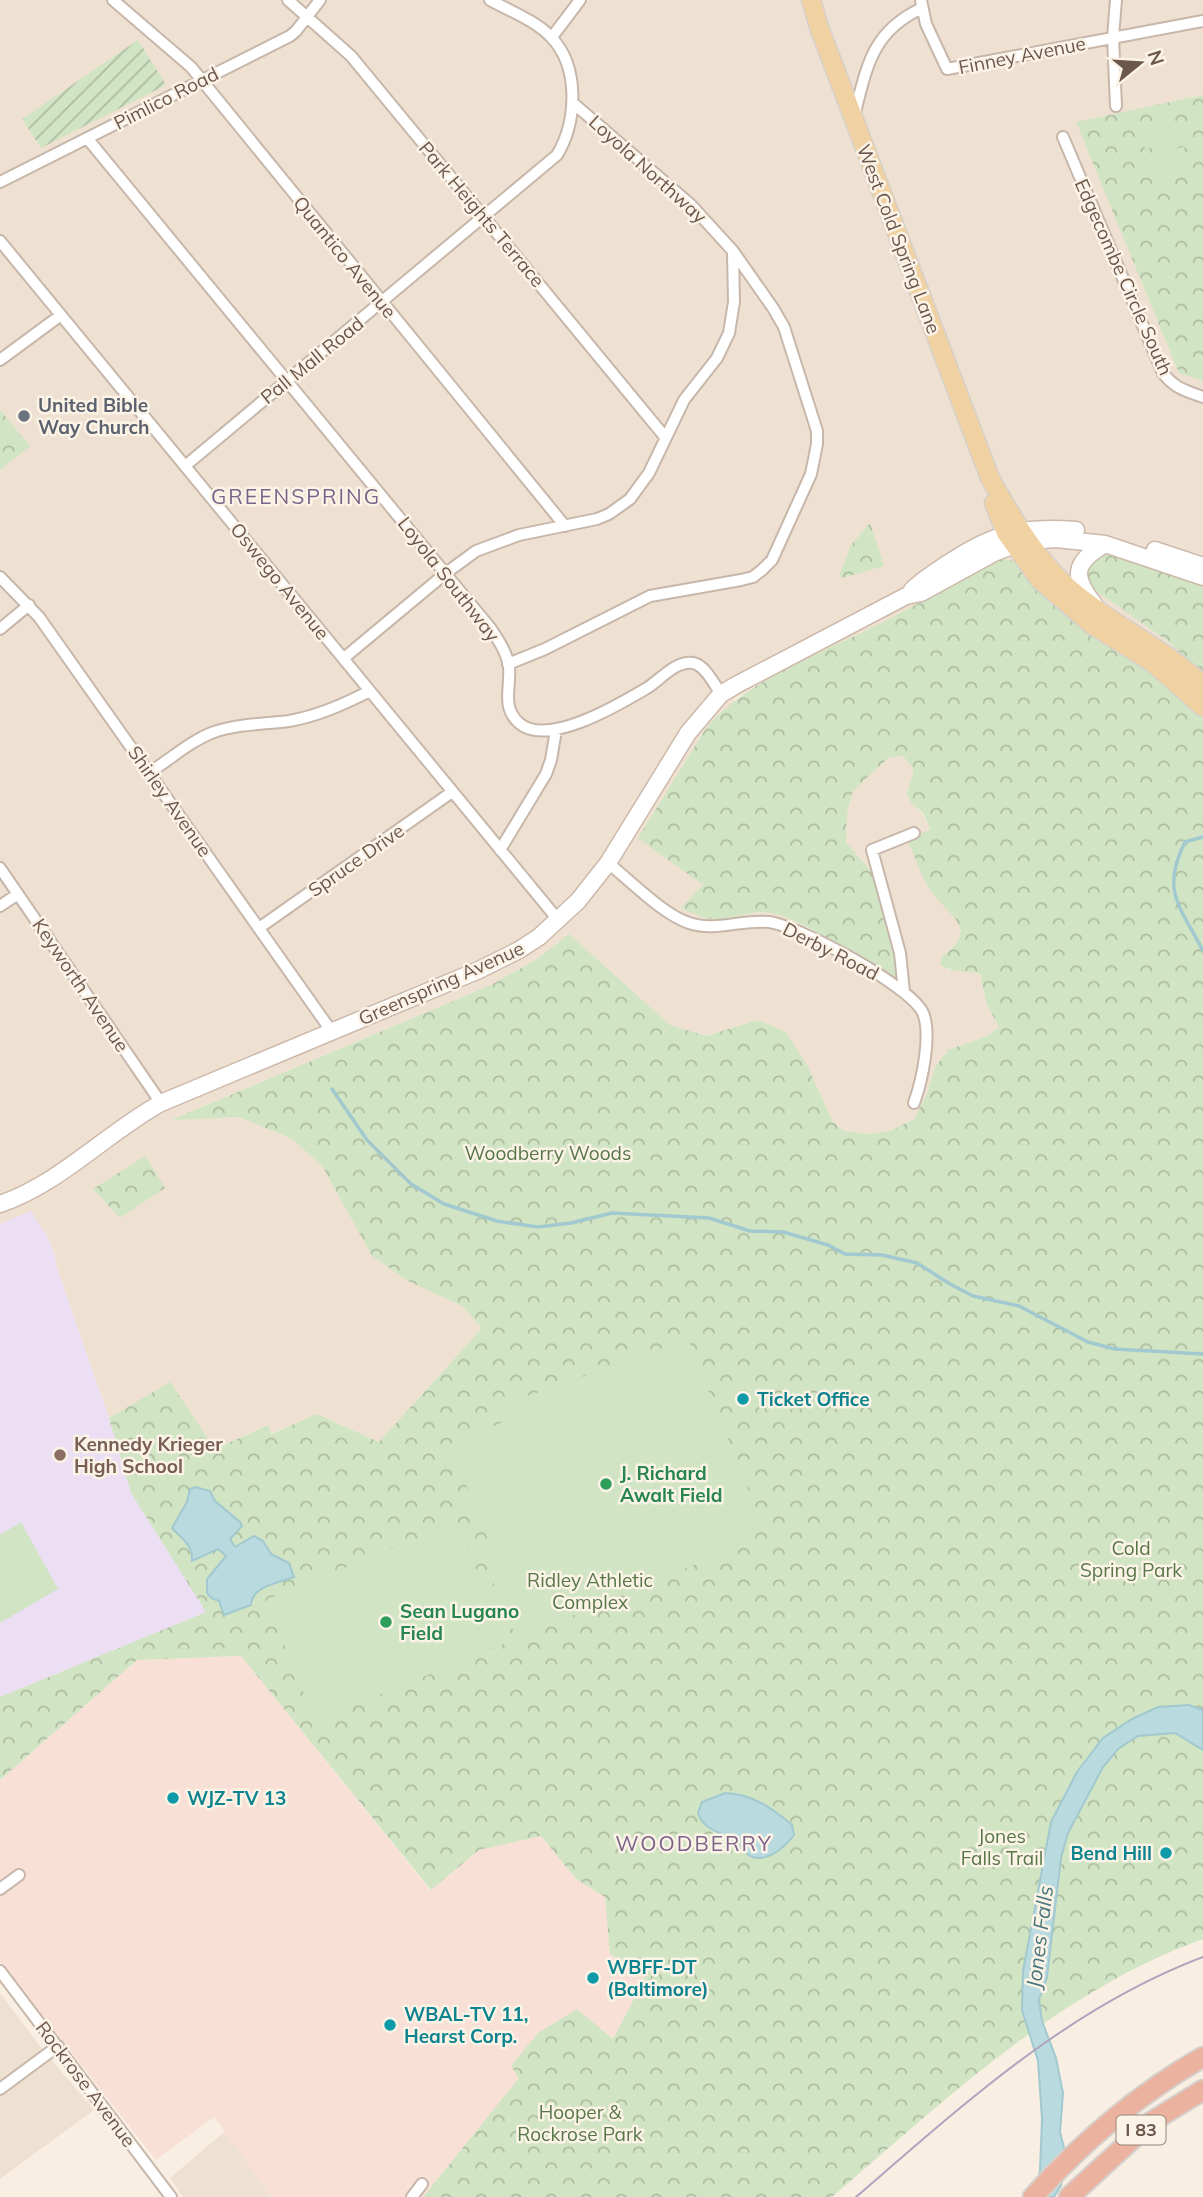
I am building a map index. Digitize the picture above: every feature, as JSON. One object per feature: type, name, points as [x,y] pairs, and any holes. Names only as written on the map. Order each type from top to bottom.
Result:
[{"type":"highway","name":"I 83","points":[[1033,2197],[1058,2169],[1136,2099],[1203,2057]]},
{"type":"highway","name":"I 83","points":[[1069,2197],[1151,2122],[1203,2090]]},
{"type":"main road","name":"West Cold Spring Lane","points":[[811,0],[990,478],[1040,580],[1091,624],[1152,662],[1203,707]]},
{"type":"main road","name":"Greenspring Avenue","points":[[0,1204],[27,1193],[59,1174],[161,1103],[502,959],[539,937],[559,921],[608,863],[688,733],[721,694],[906,596],[920,593],[994,553],[1017,537],[1052,528],[1104,533],[1203,566]]},
{"type":"main road","name":"West Cold Spring Lane","points":[[1017,537],[1064,584],[1100,612],[1161,649],[1203,685]]},
{"type":"main road","name":"Greenspring Avenue","points":[[1017,537],[1105,544],[1203,578]]},
{"type":"main road","points":[[1100,612],[1082,588],[1079,576],[1082,561],[1105,544]]},
{"type":"street","name":"Quantico Avenue","points":[[113,0],[191,67],[565,526]]},
{"type":"street","name":"Park Heights Terrace","points":[[288,0],[351,56],[665,437]]},
{"type":"street","name":"Pimlico Road","points":[[0,182],[290,36],[320,0]]},
{"type":"street","points":[[491,0],[552,37],[580,0]]},
{"type":"street","points":[[1116,0],[1113,37],[1116,106]]},
{"type":"street","points":[[853,117],[866,69],[879,43],[888,29],[921,4]]},
{"type":"street","name":"Finney Avenue","points":[[921,4],[947,69],[1203,21]]},
{"type":"street","name":"Loyola Northway","points":[[508,664],[545,649],[650,596],[753,577],[772,559],[811,474],[817,444],[817,431],[784,327],[773,308],[733,251],[690,204],[573,103],[567,69],[561,51],[552,37]]},
{"type":"street","name":"Pall Mall Road","points":[[185,466],[557,155],[568,135],[573,103]]},
{"type":"street","name":"Edgecombe Circle South","points":[[1063,137],[1163,373],[1172,385],[1203,397]]},
{"type":"street","name":"Loyola Southway","points":[[87,138],[499,640],[508,664],[507,699],[513,716],[529,729],[556,730]]},
{"type":"street","name":"Oswego Avenue","points":[[0,241],[559,921]]},
{"type":"street","points":[[344,658],[465,557],[499,541],[597,519],[610,514],[630,499],[649,473],[684,400],[717,358],[729,333],[734,302],[733,251]]},
{"type":"street","points":[[0,360],[61,315]]},
{"type":"street","name":"Shirley Avenue","points":[[0,577],[29,605],[332,1032]]},
{"type":"street","points":[[0,629],[29,605]]},
{"type":"street","points":[[500,850],[547,774],[556,730],[616,705],[649,687],[672,670],[689,663],[702,668],[721,694]]},
{"type":"street","points":[[149,772],[215,732],[243,725],[305,717],[341,705],[370,691]]},
{"type":"street","name":"Spruce Drive","points":[[259,928],[452,792]]},
{"type":"street","points":[[914,833],[872,850],[900,953],[904,992],[923,1013],[926,1024],[923,1067],[914,1103]]},
{"type":"street","name":"Derby Road","points":[[608,863],[665,909],[689,923],[716,927],[763,921],[785,925],[855,961],[904,992]]},
{"type":"street","name":"Keyworth Avenue","points":[[0,868],[161,1103]]},
{"type":"street","points":[[0,906],[18,894]]},
{"type":"street","points":[[0,1889],[19,1875]]},
{"type":"street","name":"Rockrose Avenue","points":[[0,1972],[171,2197]]},
{"type":"street","points":[[0,2089],[58,2046]]},
{"type":"street","points":[[412,2197],[422,2184]]},
{"type":"shaded area","points":[[0,0],[1203,0],[1203,95],[1077,122],[1179,372],[1203,381],[1203,584],[1166,640],[1203,674],[1203,719],[1177,691],[990,564],[910,609],[762,682],[734,699],[703,885],[682,908],[716,919],[767,912],[789,917],[863,960],[870,870],[846,842],[847,814],[853,791],[888,758],[902,755],[914,770],[907,793],[911,803],[922,813],[930,830],[908,841],[943,904],[956,917],[960,927],[961,937],[942,956],[947,970],[966,970],[980,974],[987,1005],[999,1027],[987,1036],[948,1050],[935,1067],[928,1091],[914,1119],[890,1131],[869,1134],[844,1131],[833,1122],[807,1065],[758,1020],[706,1036],[670,1025],[569,935],[537,959],[491,985],[173,1119],[239,1117],[292,1139],[322,1166],[372,1256],[410,1282],[462,1306],[482,1328],[379,1442],[317,1414],[270,1434],[267,1425],[215,1449],[170,1383],[109,1418],[54,1253],[9,1220],[0,1224]]},
{"type":"shaded area","name":"Kennedy Krieger High School","points":[[31,1211],[54,1253],[131,1493],[207,1612],[0,1697],[0,1224]]},
{"type":"shaded area","points":[[241,1656],[430,1890],[479,1850],[541,1836],[576,1879],[605,1897],[610,1954],[645,1978],[613,2039],[520,2077],[423,2197],[272,2197],[214,2117],[156,2160],[0,1962],[0,1780],[137,1660]]},
{"type":"shaded area","points":[[0,1993],[39,2045],[94,2110],[0,2179]]},
{"type":"shaded area","points":[[225,2131],[272,2197],[183,2197],[170,2178]]},
{"type":"green space","points":[[138,40],[166,85],[41,148],[22,119]]},
{"type":"green space","points":[[1203,95],[1203,381],[1179,373],[1076,122]]},
{"type":"green space","points":[[1180,124],[1183,142],[1145,149],[1141,132]]},
{"type":"green space","points":[[1184,147],[1188,164],[1149,172],[1146,154]]},
{"type":"green space","points":[[0,410],[30,446],[0,470]]},
{"type":"green space","points":[[870,523],[884,566],[842,578],[839,576],[851,545]]},
{"type":"green space","points":[[1105,554],[1203,584],[1203,674],[1166,640],[1089,586],[1086,575],[1088,566]]},
{"type":"green space","points":[[1004,559],[1013,561],[1068,612],[1139,660],[1177,691],[1203,719],[1203,1939],[1150,1961],[1100,1987],[1052,2018],[962,2086],[832,2197],[423,2197],[519,2078],[511,2066],[538,2033],[577,2009],[613,2039],[645,1978],[610,1954],[605,1897],[576,1879],[541,1836],[479,1850],[431,1890],[241,1656],[137,1660],[0,1780],[0,1697],[206,1612],[131,1493],[109,1418],[170,1382],[215,1449],[268,1425],[271,1434],[317,1414],[379,1442],[482,1328],[462,1306],[410,1282],[372,1256],[322,1166],[292,1139],[239,1117],[171,1120],[491,985],[537,959],[569,934],[670,1025],[706,1036],[758,1020],[786,1032],[807,1065],[833,1122],[844,1131],[869,1134],[890,1131],[914,1119],[928,1091],[935,1067],[948,1050],[987,1036],[999,1027],[987,1005],[980,974],[940,965],[942,956],[959,938],[960,930],[953,916],[927,885],[908,841],[930,829],[923,813],[911,803],[907,793],[914,770],[903,756],[888,758],[853,791],[847,814],[846,842],[870,870],[881,892],[901,981],[896,982],[834,942],[784,917],[756,913],[712,919],[681,908],[703,885],[638,838],[705,730],[740,697],[785,670]]},
{"type":"green space","points":[[145,1156],[165,1188],[120,1218],[93,1189]]},
{"type":"green space","name":"J. Richard Awalt Field","points":[[688,1339],[755,1506],[743,1536],[730,1550],[522,1637],[516,1637],[489,1572],[499,1568],[450,1444],[503,1422],[494,1408]]},
{"type":"green space","points":[[21,1522],[58,1589],[0,1623],[0,1535]]},
{"type":"green space","name":"Sean Lugano Field","points":[[457,1522],[506,1643],[315,1721],[266,1600]]},
{"type":"water","points":[[195,1487],[210,1491],[215,1501],[240,1522],[242,1526],[230,1539],[235,1547],[254,1536],[263,1541],[271,1554],[289,1563],[294,1577],[261,1589],[252,1599],[251,1605],[224,1615],[219,1601],[207,1593],[207,1579],[226,1556],[218,1549],[192,1561],[189,1546],[172,1528],[187,1502],[190,1489]]},
{"type":"water","name":"Jones Falls","points":[[1189,1705],[1203,1710],[1203,1750],[1175,1733],[1138,1736],[1118,1749],[1103,1767],[1068,1833],[1061,1858],[1047,1977],[1039,2000],[1042,2021],[1056,2058],[1063,2093],[1060,2132],[1065,2169],[1061,2185],[1054,2197],[1030,2197],[1038,2184],[1042,2119],[1038,2061],[1022,2010],[1023,1971],[1051,1822],[1077,1772],[1103,1738],[1132,1719],[1158,1707]]},
{"type":"water","points":[[725,1793],[753,1799],[769,1808],[792,1825],[794,1835],[779,1850],[767,1857],[747,1854],[729,1838],[706,1825],[698,1813],[702,1802]]},
{"type":"waterway","points":[[1203,837],[1185,842],[1174,874],[1176,899],[1203,951]]},
{"type":"waterway","points":[[332,1089],[367,1140],[411,1184],[444,1204],[497,1221],[538,1227],[571,1223],[612,1213],[709,1218],[750,1231],[783,1232],[828,1245],[845,1254],[882,1255],[917,1263],[973,1296],[1019,1306],[1088,1342],[1115,1349],[1203,1354]]},
{"type":"tram line","points":[[856,2197],[937,2127],[1019,2061],[1062,2031],[1154,1978],[1203,1957]]},
{"type":"place","name":"United Bible Way Church","points":[[24,416]]},
{"type":"place","name":"Ticket Office","points":[[743,1399]]},
{"type":"place","name":"Kennedy Krieger High School","points":[[60,1455]]},
{"type":"place","name":"J. Richard Awalt Field","points":[[606,1484]]},
{"type":"place","name":"Sean Lugano Field","points":[[386,1622]]},
{"type":"place","name":"WJZ-TV 13","points":[[173,1798]]},
{"type":"place","name":"Bend Hill","points":[[1166,1853]]},
{"type":"place","name":"WBFF-DT (Baltimore)","points":[[593,1978]]},
{"type":"place","name":"WBAL-TV 11, Hearst Corp.","points":[[390,2025]]},
{"type":"district","name":"GREENSPRING","points":[[296,497]]},
{"type":"district","name":"WOODBERRY","points":[[694,1844]]},
{"type":"park label","name":"Woodberry Woods","points":[[548,1153]]},
{"type":"park label","name":"Cold Spring Park","points":[[1131,1559]]},
{"type":"park label","name":"Ridley Athletic Complex","points":[[590,1591]]},
{"type":"park label","name":"Jones Falls Trail","points":[[1002,1847]]},
{"type":"park label","name":"Hooper & Rockrose Park","points":[[580,2123]]}]
